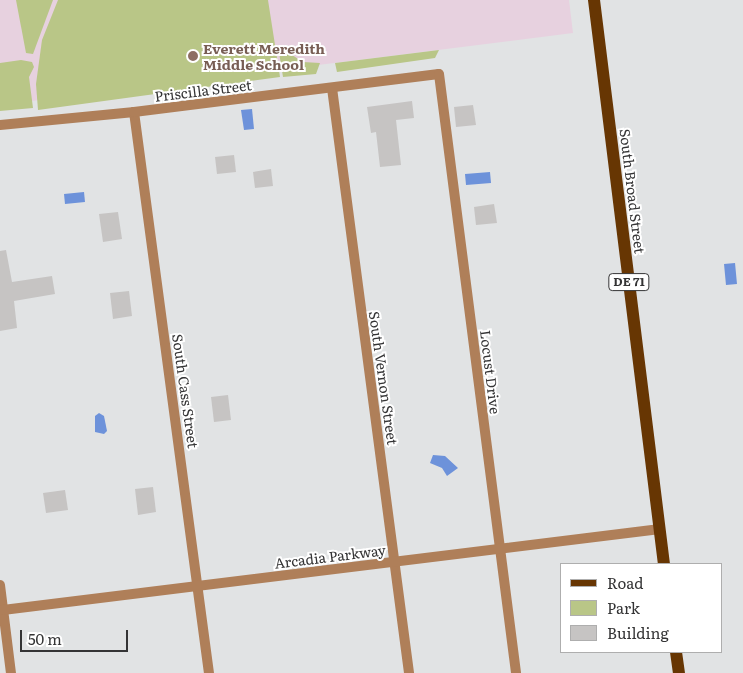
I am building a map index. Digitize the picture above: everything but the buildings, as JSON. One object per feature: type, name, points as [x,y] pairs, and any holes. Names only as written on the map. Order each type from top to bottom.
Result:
[{"type":"main road","name":"South Broad Street","points":[[594,0],[664,563]]},
{"type":"main road","points":[[676,653],[679,673]]},
{"type":"street","name":"Priscilla Street","points":[[0,125],[134,112],[439,74]]},
{"type":"street","name":"Locust Drive","points":[[439,74],[516,673]]},
{"type":"street","name":"South Vernon Street","points":[[332,88],[409,673]]},
{"type":"street","name":"South Cass Street","points":[[134,112],[209,673]]},
{"type":"street","name":"Arcadia Parkway","points":[[4,610],[660,529]]},
{"type":"street","points":[[0,585],[11,673]]},
{"type":"shaded area","name":"Everett Meredith Middle School","points":[[0,0],[569,0],[573,33],[0,105]]},
{"type":"green space","points":[[16,0],[53,0],[33,54],[26,53]]},
{"type":"green space","points":[[58,0],[268,0],[280,77],[38,110],[36,84],[42,40]]},
{"type":"green space","points":[[278,46],[303,62],[320,63],[316,74],[283,77]]},
{"type":"green space","points":[[439,50],[435,58],[337,72],[335,63]]},
{"type":"green space","points":[[21,60],[32,62],[34,67],[29,77],[33,108],[0,111],[0,63]]},
{"type":"water","points":[[252,109],[254,129],[244,130],[241,110]]},
{"type":"water","points":[[490,172],[491,183],[466,185],[465,174]]},
{"type":"water","points":[[84,192],[85,202],[65,204],[64,194]]},
{"type":"water","points":[[735,263],[737,284],[726,285],[724,264]]},
{"type":"water","points":[[99,413],[104,416],[107,431],[104,434],[95,432],[95,416]]},
{"type":"water","points":[[433,455],[445,456],[458,468],[447,476],[442,468],[430,463]]},
{"type":"place","name":"Everett Meredith Middle School","points":[[193,56]]}]
